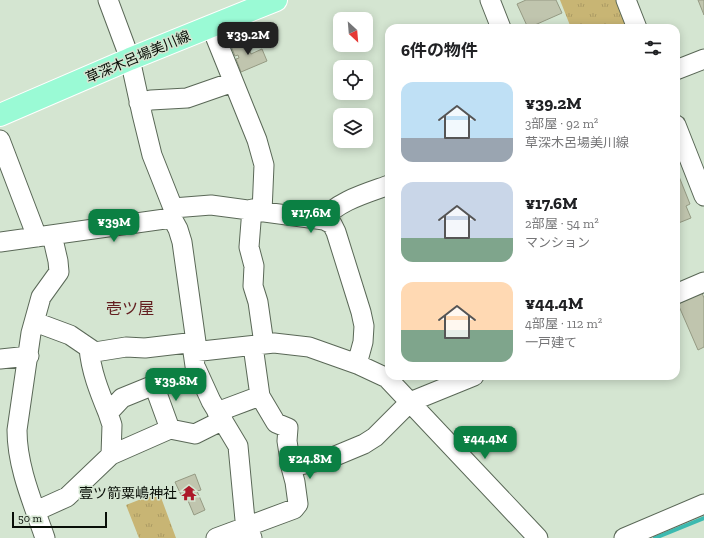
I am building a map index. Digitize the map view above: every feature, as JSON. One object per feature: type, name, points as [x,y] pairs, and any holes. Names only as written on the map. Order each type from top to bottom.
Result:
[{"type":"main road","name":"草深木呂場美川線","points":[[0,116],[130,59],[276,0]]},
{"type":"street","points":[[108,0],[130,59],[152,155],[182,242],[195,347],[195,366],[220,416],[238,446],[242,503],[245,520],[250,532]]},
{"type":"street","points":[[490,0],[499,24]]},
{"type":"street","points":[[626,0],[635,24]]},
{"type":"street","points":[[211,26],[256,140],[264,165],[257,211],[249,247],[254,266],[253,286],[258,302],[260,396],[276,423],[288,428],[291,466],[298,504],[294,509],[250,532],[216,538]]},
{"type":"street","points":[[680,68],[704,59]]},
{"type":"street","points":[[139,103],[151,100],[187,98],[233,82]]},
{"type":"street","points":[[680,135],[704,196]]},
{"type":"street","points":[[0,140],[44,236],[58,261],[59,272],[41,297],[31,333],[16,430],[16,445],[24,477],[45,538]]},
{"type":"street","points":[[324,220],[328,213],[349,201],[385,187]]},
{"type":"street","points":[[0,242],[44,236],[211,205],[324,220],[332,224],[336,232],[361,312],[364,326],[363,342],[357,364]]},
{"type":"street","points":[[680,292],[704,282]]},
{"type":"street","points":[[34,322],[70,335],[95,352],[126,347],[195,347],[274,344],[309,347],[357,364],[385,377]]},
{"type":"street","points":[[89,348],[90,364],[98,391],[112,425],[111,455]]},
{"type":"street","points":[[0,359],[28,356]]},
{"type":"street","points":[[108,413],[122,398],[154,385],[199,376]]},
{"type":"street","points":[[389,380],[538,538]]},
{"type":"street","points":[[291,466],[328,459],[364,444],[374,437],[410,402],[464,380]]},
{"type":"street","points":[[154,385],[170,429]]},
{"type":"street","points":[[36,511],[67,497],[111,455],[170,429],[195,434],[220,416],[260,396]]},
{"type":"street","points":[[624,538],[704,504]]},
{"type":"green space","points":[[560,0],[616,0],[626,24],[569,24]]},
{"type":"green space","points":[[159,492],[176,538],[139,538],[126,505]]},
{"type":"building","points":[[526,0],[556,0],[562,13],[537,24],[526,24],[517,4]]},
{"type":"building","points":[[698,0],[704,0],[704,15]]},
{"type":"building","points":[[245,40],[251,54],[262,49],[267,61],[241,72],[236,59],[239,58],[238,55],[235,56],[231,46]]},
{"type":"building","points":[[680,179],[690,204],[686,206],[691,218],[680,222]]},
{"type":"building","points":[[702,293],[704,298],[704,347],[698,350],[680,309],[680,303]]},
{"type":"building","name":"壹ツ箭粟嶋神社","points":[[195,474],[201,490],[197,491],[205,510],[194,515],[186,496],[182,497],[175,482]]},
{"type":"waterway","points":[[655,538],[704,518]]},
{"type":"place","name":"壹ツ箭粟嶋神社","points":[[189,493]]},
{"type":"district","name":"壱ツ屋","points":[[130,308]]}]
